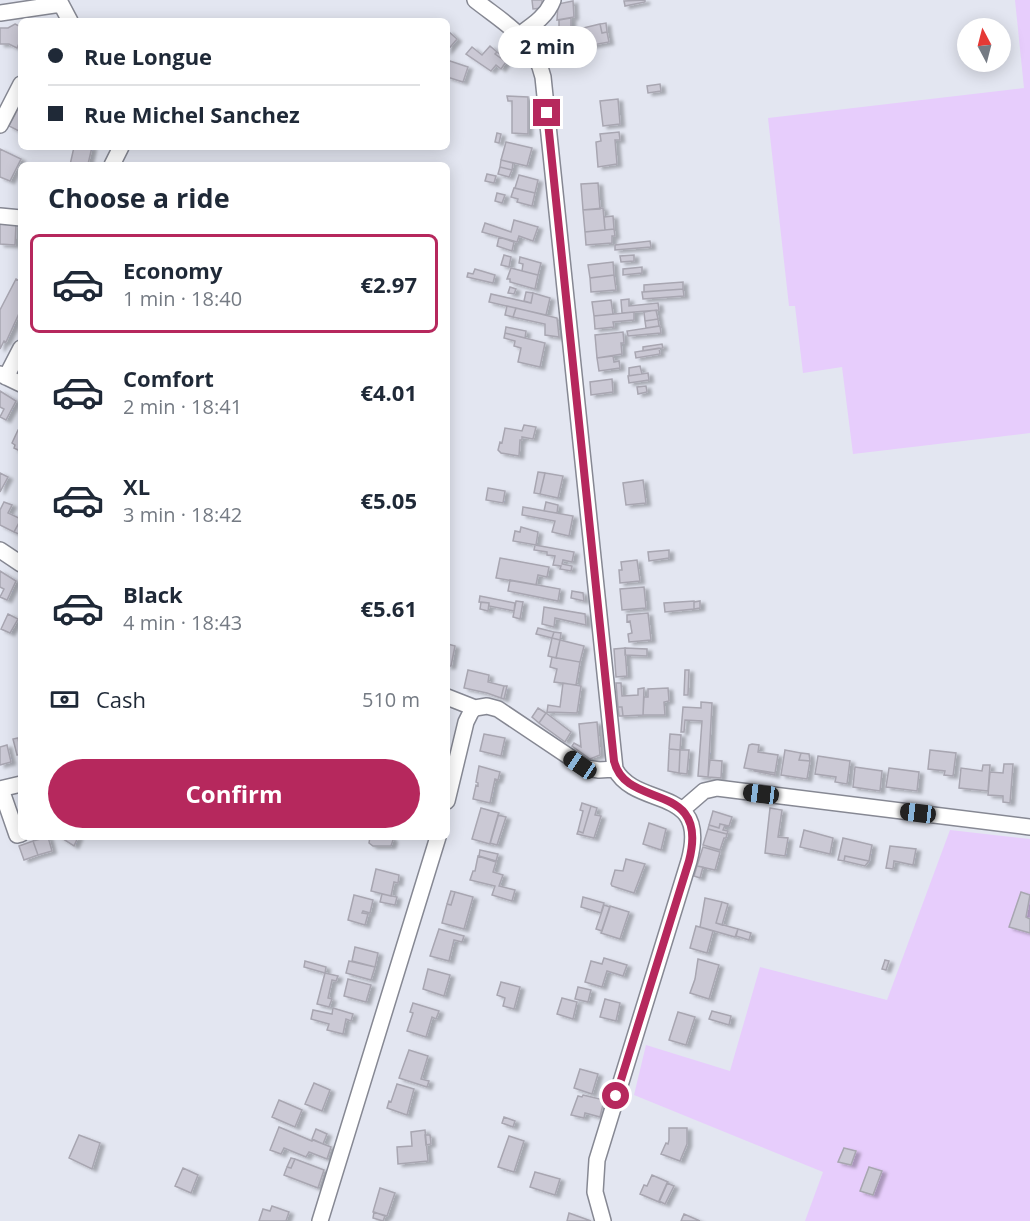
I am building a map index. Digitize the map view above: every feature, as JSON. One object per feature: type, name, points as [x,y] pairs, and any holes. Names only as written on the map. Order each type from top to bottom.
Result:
[{"type":"street","points":[[475,0],[519,35],[537,56],[544,90],[615,769],[629,784],[671,801],[682,810],[692,830],[691,854],[595,1167],[597,1201],[603,1221]]},
{"type":"street","points":[[519,35],[542,18],[553,0]]},
{"type":"street","points":[[0,13],[62,2]]},
{"type":"street","points":[[54,18],[62,2]]},
{"type":"street","points":[[62,2],[69,18]]},
{"type":"street","points":[[0,125],[18,90]]},
{"type":"street","points":[[0,216],[18,218]]},
{"type":"street","points":[[18,352],[3,375],[18,382]]},
{"type":"street","points":[[0,550],[18,562]]},
{"type":"street","points":[[450,698],[475,708],[487,706],[498,709],[586,768],[615,769]]},
{"type":"street","points":[[450,789],[466,722],[475,708]]},
{"type":"street","points":[[18,785],[1,789],[18,835]]},
{"type":"street","points":[[682,810],[704,791],[717,788],[1030,827]]},
{"type":"street","points":[[320,1221],[437,840]]},
{"type":"shaded area","points":[[1015,0],[1030,0],[1030,433],[853,454],[842,367],[803,373],[795,306],[789,306],[768,118],[1024,88]]},
{"type":"shaded area","points":[[950,830],[1030,839],[1030,1221],[805,1221],[823,1172],[634,1095],[646,1045],[730,1071],[760,967],[887,1000]]},
{"type":"building","points":[[532,0],[542,0],[542,8],[533,9]]},
{"type":"building","points":[[645,0],[645,2],[625,6],[624,1]]},
{"type":"building","points":[[573,1],[574,17],[557,20],[558,4]]},
{"type":"building","points":[[571,18],[571,31],[559,32],[559,20]]},
{"type":"building","points":[[606,23],[607,32],[602,33],[600,24]]},
{"type":"building","points":[[15,24],[18,26],[17,48],[9,44],[0,44],[0,28],[8,28]]},
{"type":"building","points":[[600,24],[602,33],[607,32],[609,42],[587,46],[583,28]]},
{"type":"building","points":[[450,33],[457,39],[450,47]]},
{"type":"building","points":[[490,46],[497,52],[495,54],[506,62],[501,69],[496,65],[491,71],[466,54],[472,47],[482,55]]},
{"type":"building","points":[[497,52],[508,60],[506,62],[495,54]]},
{"type":"building","points":[[450,61],[468,67],[463,82],[450,78]]},
{"type":"building","points":[[660,84],[661,91],[648,93],[647,86]]},
{"type":"building","points":[[507,96],[528,97],[528,134],[512,133],[512,101],[508,101]]},
{"type":"building","points":[[618,99],[620,124],[603,126],[600,101]]},
{"type":"building","points":[[18,109],[18,130],[9,126]]},
{"type":"building","points":[[619,132],[620,140],[615,140],[617,164],[598,167],[596,142],[601,141],[600,134]]},
{"type":"building","points":[[497,133],[501,134],[499,143],[495,142]]},
{"type":"building","points":[[506,142],[532,148],[527,166],[501,160]]},
{"type":"building","points":[[0,149],[21,159],[10,181],[0,177]]},
{"type":"building","points":[[73,150],[91,150],[88,162],[71,162]]},
{"type":"building","points":[[501,160],[513,163],[512,170],[500,167]]},
{"type":"building","points":[[500,167],[512,170],[509,177],[498,174]]},
{"type":"building","points":[[487,174],[496,176],[494,183],[485,181]]},
{"type":"building","points":[[519,175],[538,180],[535,193],[515,188]]},
{"type":"building","points":[[598,183],[600,209],[583,210],[581,184]]},
{"type":"building","points":[[514,188],[535,193],[532,206],[517,202],[518,199],[511,197]]},
{"type":"building","points":[[497,193],[505,195],[502,203],[495,201]]},
{"type":"building","points":[[603,208],[605,230],[585,232],[583,210]]},
{"type":"building","points":[[613,216],[614,229],[605,230],[604,217]]},
{"type":"building","points":[[514,220],[538,227],[533,241],[519,236],[517,242],[482,232],[485,223],[511,232]]},
{"type":"building","points":[[0,223],[16,224],[15,245],[0,244]]},
{"type":"building","points":[[614,229],[615,236],[612,236],[612,243],[586,245],[585,232]]},
{"type":"building","points":[[499,237],[514,242],[512,251],[497,246]]},
{"type":"building","points":[[650,241],[651,247],[615,250],[615,245]]},
{"type":"building","points":[[504,255],[511,257],[509,267],[501,265]]},
{"type":"building","points":[[634,255],[634,261],[621,262],[620,256]]},
{"type":"building","points":[[520,257],[541,263],[538,275],[522,271],[523,264],[519,263]]},
{"type":"building","points":[[613,262],[614,275],[590,278],[588,265]]},
{"type":"building","points":[[642,267],[642,273],[623,275],[623,269]]},
{"type":"building","points":[[511,268],[538,275],[535,289],[510,282],[510,279],[507,279]]},
{"type":"building","points":[[475,269],[495,275],[493,283],[467,277],[468,273],[473,274]]},
{"type":"building","points":[[614,275],[616,290],[591,292],[590,278]]},
{"type":"building","points":[[16,279],[18,280],[18,316],[6,342],[4,341],[0,349],[0,310]]},
{"type":"building","points":[[683,282],[683,289],[644,292],[644,285]]},
{"type":"building","points":[[510,287],[516,289],[514,294],[508,293]]},
{"type":"building","points":[[683,289],[684,296],[643,299],[642,292]]},
{"type":"building","points":[[526,292],[533,293],[531,303],[524,301]]},
{"type":"building","points":[[533,293],[550,298],[546,315],[489,302],[491,294],[531,303]]},
{"type":"building","points":[[629,299],[629,306],[658,303],[659,310],[622,313],[621,300]]},
{"type":"building","points":[[611,300],[613,314],[594,316],[592,302]]},
{"type":"building","points":[[507,306],[516,308],[513,317],[505,315]]},
{"type":"building","points":[[516,308],[557,318],[559,337],[545,335],[545,324],[513,317]]},
{"type":"building","points":[[656,310],[658,319],[645,321],[644,312]]},
{"type":"building","points":[[634,312],[634,320],[613,322],[614,327],[595,329],[594,316]]},
{"type":"building","points":[[658,319],[659,326],[646,328],[645,321]]},
{"type":"building","points":[[660,326],[661,333],[628,336],[627,331]]},
{"type":"building","points":[[506,327],[526,331],[525,338],[505,333]]},
{"type":"building","points":[[623,332],[622,354],[597,358],[595,335]]},
{"type":"building","points":[[505,333],[545,343],[540,367],[518,362],[521,348],[514,346],[515,341],[504,338]]},
{"type":"building","points":[[662,344],[663,348],[643,351],[643,347]]},
{"type":"building","points":[[659,348],[660,354],[636,358],[635,352]]},
{"type":"building","points":[[613,356],[614,362],[619,361],[620,368],[599,371],[597,358]]},
{"type":"building","points":[[640,366],[642,374],[629,376],[629,368]]},
{"type":"building","points":[[648,373],[649,380],[629,383],[628,376]]},
{"type":"building","points":[[612,379],[613,392],[591,395],[590,382]]},
{"type":"building","points":[[646,386],[647,392],[638,394],[637,387]]},
{"type":"building","points":[[0,391],[16,401],[6,420],[0,417],[4,409],[0,407]]},
{"type":"building","points":[[524,425],[536,427],[533,439],[522,437],[519,456],[501,453],[498,450],[505,428],[522,431]]},
{"type":"building","points":[[18,430],[18,450],[12,443]]},
{"type":"building","points":[[538,472],[545,473],[540,494],[534,493]]},
{"type":"building","points":[[0,473],[8,477],[0,492]]},
{"type":"building","points":[[545,473],[563,476],[558,498],[540,494]]},
{"type":"building","points":[[643,480],[646,503],[626,505],[623,483]]},
{"type":"building","points":[[488,488],[505,491],[503,503],[486,500]]},
{"type":"building","points":[[4,502],[12,505],[8,513],[18,518],[18,525],[14,532],[0,525],[0,510]]},
{"type":"building","points":[[546,502],[558,505],[557,513],[544,511]]},
{"type":"building","points":[[523,507],[573,516],[569,536],[552,532],[555,521],[522,515]]},
{"type":"building","points":[[521,527],[538,532],[536,545],[513,541],[515,531],[520,532]]},
{"type":"building","points":[[535,545],[574,552],[572,562],[563,560],[562,564],[572,566],[571,571],[553,565],[555,556],[534,550]]},
{"type":"building","points":[[669,550],[669,558],[649,561],[648,552]]},
{"type":"building","points":[[500,558],[549,567],[547,577],[538,575],[536,585],[496,578]]},
{"type":"building","points":[[637,560],[640,581],[620,583],[621,562]]},
{"type":"building","points":[[0,571],[16,581],[7,600],[0,597],[4,589],[0,587]]},
{"type":"building","points":[[510,580],[560,589],[558,601],[508,591]]},
{"type":"building","points":[[644,587],[646,608],[622,610],[620,589]]},
{"type":"building","points":[[572,591],[583,593],[584,601],[571,598]]},
{"type":"building","points":[[480,596],[515,603],[514,611],[479,602]]},
{"type":"building","points":[[516,601],[523,602],[520,619],[513,617]]},
{"type":"building","points":[[694,601],[694,609],[665,612],[664,603]]},
{"type":"building","points":[[700,601],[700,608],[694,609],[694,602]]},
{"type":"building","points":[[481,602],[489,603],[488,611],[480,609]]},
{"type":"building","points":[[544,607],[585,614],[586,625],[555,618],[554,627],[542,624]]},
{"type":"building","points":[[648,613],[651,640],[629,642],[628,634],[632,633],[630,621],[627,622],[627,615]]},
{"type":"building","points":[[8,614],[18,619],[10,633],[1,629]]},
{"type":"building","points":[[538,628],[554,632],[552,638],[536,634]]},
{"type":"building","points":[[554,632],[561,633],[560,640],[552,638]]},
{"type":"building","points":[[552,638],[560,640],[556,658],[548,656]]},
{"type":"building","points":[[560,640],[584,646],[580,662],[556,658]]},
{"type":"building","points":[[450,645],[455,646],[450,666]]},
{"type":"building","points":[[625,648],[647,649],[647,656],[625,655]]},
{"type":"building","points":[[625,648],[627,676],[616,677],[614,649]]},
{"type":"building","points":[[552,657],[580,662],[576,685],[554,682],[557,669],[550,667]]},
{"type":"building","points":[[468,670],[489,675],[488,682],[504,686],[501,698],[464,688]]},
{"type":"building","points":[[685,670],[689,670],[688,695],[684,695]]},
{"type":"building","points":[[563,683],[581,686],[577,713],[547,712],[548,705],[560,707]]},
{"type":"building","points":[[616,683],[621,683],[622,696],[638,695],[638,689],[644,688],[643,715],[623,716],[622,707],[618,707]]},
{"type":"building","points":[[504,686],[507,686],[504,699],[501,698]]},
{"type":"building","points":[[668,688],[669,701],[664,702],[665,715],[643,715],[644,697],[648,697],[648,689]]},
{"type":"building","points":[[701,702],[712,703],[708,777],[698,776],[702,721],[685,720],[684,732],[681,732],[683,707],[701,708]]},
{"type":"building","points":[[618,707],[622,707],[623,716],[619,716]]},
{"type":"building","points":[[538,708],[546,713],[539,723],[532,717]]},
{"type":"building","points":[[546,713],[571,732],[565,742],[539,723]]},
{"type":"building","points":[[597,722],[600,755],[590,759],[572,746],[574,743],[581,747],[579,724]]},
{"type":"building","points":[[484,734],[505,738],[501,756],[480,751]]},
{"type":"building","points":[[670,734],[681,735],[680,750],[669,749]]},
{"type":"building","points":[[18,738],[18,755],[17,755],[13,739]]},
{"type":"building","points":[[7,745],[11,762],[0,765],[0,747]]},
{"type":"building","points":[[749,745],[759,745],[758,752],[778,755],[775,773],[744,768]]},
{"type":"building","points":[[669,749],[680,750],[679,773],[668,771]]},
{"type":"building","points":[[680,750],[689,750],[687,774],[679,773]]},
{"type":"building","points":[[785,750],[801,753],[799,760],[810,761],[807,779],[781,775]]},
{"type":"building","points":[[930,750],[956,753],[953,776],[944,775],[945,771],[928,769]]},
{"type":"building","points":[[801,753],[809,754],[810,761],[799,760]]},
{"type":"building","points":[[818,756],[850,761],[847,784],[835,782],[836,777],[815,774]]},
{"type":"building","points":[[710,760],[722,761],[721,778],[708,777]]},
{"type":"building","points":[[1004,764],[1013,764],[1010,803],[1003,802],[1003,796],[988,795],[990,772],[1003,773]]},
{"type":"building","points":[[983,765],[990,765],[988,791],[959,788],[961,768],[982,771]]},
{"type":"building","points":[[479,766],[500,772],[498,780],[495,779],[490,803],[473,799],[476,785],[478,786],[476,782]]},
{"type":"building","points":[[855,767],[882,771],[880,791],[853,787]]},
{"type":"building","points":[[889,768],[919,772],[917,791],[886,787]]},
{"type":"building","points":[[754,771],[775,773],[775,775]]},
{"type":"building","points":[[582,803],[591,806],[583,833],[578,831],[583,811],[580,810]]},
{"type":"building","points":[[591,806],[597,808],[595,815],[601,816],[594,838],[577,834],[578,831],[583,833]]},
{"type":"building","points":[[481,808],[499,813],[490,844],[472,839]]},
{"type":"building","points":[[770,808],[782,810],[778,837],[788,838],[785,856],[765,853]]},
{"type":"building","points":[[713,811],[732,817],[729,826],[720,824],[719,828],[709,825]]},
{"type":"building","points":[[498,815],[506,817],[497,845],[490,843]]},
{"type":"building","points":[[649,823],[666,829],[661,850],[643,844]]},
{"type":"building","points":[[720,824],[725,825],[723,830],[728,831],[727,834],[708,829],[709,825],[719,828]]},
{"type":"building","points":[[708,829],[727,834],[720,850],[703,845]]},
{"type":"building","points":[[804,830],[833,838],[830,854],[800,847]]},
{"type":"building","points":[[843,838],[872,845],[869,861],[845,856],[844,861],[838,860]]},
{"type":"building","points":[[49,840],[52,851],[38,855],[33,841]]},
{"type":"building","points":[[65,840],[77,840],[74,846]]},
{"type":"building","points":[[370,840],[393,840],[391,846],[373,846],[369,843]]},
{"type":"building","points":[[33,841],[38,855],[24,860],[19,846]]},
{"type":"building","points":[[890,846],[916,849],[913,865],[894,861],[893,869],[886,868]]},
{"type":"building","points":[[703,847],[720,852],[715,870],[697,866]]},
{"type":"building","points":[[480,850],[498,854],[496,861],[479,856]]},
{"type":"building","points":[[478,856],[496,862],[493,872],[503,875],[499,886],[515,890],[512,901],[492,895],[495,886],[470,880],[475,871]]},
{"type":"building","points":[[845,856],[869,861],[865,866],[844,861]]},
{"type":"building","points":[[626,859],[645,864],[634,893],[611,884],[615,870],[623,871]]},
{"type":"building","points":[[697,866],[703,867],[700,878],[694,876]]},
{"type":"building","points":[[376,869],[399,875],[398,883],[394,882],[391,896],[371,891]]},
{"type":"building","points":[[451,891],[455,892],[451,905],[447,904]]},
{"type":"building","points":[[455,892],[473,897],[464,929],[442,923],[447,904],[451,905]]},
{"type":"building","points":[[1021,892],[1030,895],[1026,917],[1030,919],[1030,933],[1009,927]]},
{"type":"building","points":[[382,894],[397,897],[395,905],[380,902]]},
{"type":"building","points":[[354,895],[373,900],[370,913],[363,911],[362,913],[368,914],[365,925],[348,920]]},
{"type":"building","points":[[583,897],[604,903],[601,913],[581,907]]},
{"type":"building","points":[[705,898],[722,902],[716,923],[738,929],[735,937],[700,927]]},
{"type":"building","points":[[722,902],[728,904],[722,925],[716,923]]},
{"type":"building","points":[[604,905],[610,907],[602,931],[596,929]]},
{"type":"building","points":[[610,906],[629,912],[620,939],[601,933]]},
{"type":"building","points":[[696,926],[713,931],[707,953],[690,948]]},
{"type":"building","points":[[439,929],[464,936],[462,942],[454,940],[449,961],[430,956]]},
{"type":"building","points":[[738,929],[751,933],[749,940],[736,936]]},
{"type":"building","points":[[355,947],[378,953],[375,967],[352,961]]},
{"type":"building","points":[[604,958],[627,965],[623,976],[607,971],[602,987],[585,982],[591,961],[602,964]]},
{"type":"building","points":[[698,959],[719,965],[709,999],[690,993]]},
{"type":"building","points":[[885,960],[889,961],[886,970],[882,969]]},
{"type":"building","points":[[305,961],[326,967],[325,973],[304,967]]},
{"type":"building","points":[[349,961],[375,967],[371,980],[346,973]]},
{"type":"building","points":[[428,969],[450,975],[444,996],[423,989]]},
{"type":"building","points":[[325,973],[338,976],[336,981],[332,980],[328,998],[332,999],[329,1007],[317,1004]]},
{"type":"building","points":[[348,979],[371,985],[366,1002],[344,996]]},
{"type":"building","points":[[501,982],[520,987],[514,1009],[503,1006],[505,998],[497,995]]},
{"type":"building","points":[[578,987],[591,990],[588,1002],[575,999]]},
{"type":"building","points":[[562,998],[577,1002],[573,1019],[557,1014]]},
{"type":"building","points":[[605,999],[620,1003],[616,1021],[600,1017]]},
{"type":"building","points":[[413,1003],[439,1011],[436,1019],[432,1017],[426,1037],[407,1031],[413,1013],[410,1012]]},
{"type":"building","points":[[333,1008],[353,1014],[351,1021],[346,1019],[343,1034],[327,1030],[329,1024],[311,1019],[313,1010],[332,1014]]},
{"type":"building","points":[[712,1011],[731,1016],[729,1025],[709,1019]]},
{"type":"building","points":[[678,1012],[695,1017],[686,1045],[669,1040]]},
{"type":"building","points":[[409,1050],[428,1056],[421,1079],[429,1081],[427,1087],[399,1078]]},
{"type":"building","points":[[580,1069],[598,1074],[592,1094],[574,1088]]},
{"type":"building","points":[[314,1083],[330,1090],[322,1111],[305,1104]]},
{"type":"building","points":[[397,1084],[414,1089],[407,1115],[387,1108]]},
{"type":"building","points":[[578,1096],[604,1100],[600,1117],[585,1113],[584,1118],[571,1115]]},
{"type":"building","points":[[279,1100],[302,1110],[295,1127],[272,1117]]},
{"type":"building","points":[[504,1117],[515,1121],[513,1127],[502,1123]]},
{"type":"building","points":[[279,1127],[331,1147],[327,1159],[309,1152],[306,1157],[284,1148],[281,1154],[270,1150]]},
{"type":"building","points":[[669,1128],[687,1128],[687,1144],[680,1161],[661,1154],[666,1143],[668,1144]]},
{"type":"building","points":[[316,1129],[327,1134],[323,1144],[312,1139]]},
{"type":"building","points":[[425,1130],[428,1161],[398,1164],[397,1147],[412,1146],[411,1132]]},
{"type":"building","points":[[79,1135],[100,1143],[92,1169],[69,1158]]},
{"type":"building","points":[[425,1135],[430,1135],[431,1144],[426,1145]]},
{"type":"building","points":[[509,1136],[524,1141],[514,1172],[498,1167]]},
{"type":"building","points":[[844,1148],[856,1151],[851,1165],[838,1162]]},
{"type":"building","points":[[291,1158],[295,1159],[291,1168],[287,1167]]},
{"type":"building","points":[[295,1159],[324,1170],[318,1188],[284,1175],[287,1167],[291,1168]]},
{"type":"building","points":[[869,1167],[882,1171],[873,1195],[860,1191]]},
{"type":"building","points":[[183,1168],[198,1175],[191,1193],[175,1186]]},
{"type":"building","points":[[535,1172],[560,1179],[555,1195],[530,1187]]},
{"type":"building","points":[[652,1175],[668,1182],[659,1202],[640,1194]]},
{"type":"building","points":[[667,1183],[674,1186],[665,1204],[659,1201]]},
{"type":"building","points":[[380,1188],[395,1193],[387,1216],[373,1212]]},
{"type":"building","points":[[272,1206],[289,1212],[286,1221],[259,1221],[263,1209],[270,1211]]},
{"type":"building","points":[[374,1212],[385,1216],[383,1221],[373,1218]]},
{"type":"building","points":[[569,1213],[591,1221],[567,1221]]},
{"type":"building","points":[[684,1214],[700,1221],[681,1221]]},
{"type":"route","points":[[547,113],[615,769],[629,784],[677,805],[689,822],[693,838],[689,861],[616,1096]]}]
